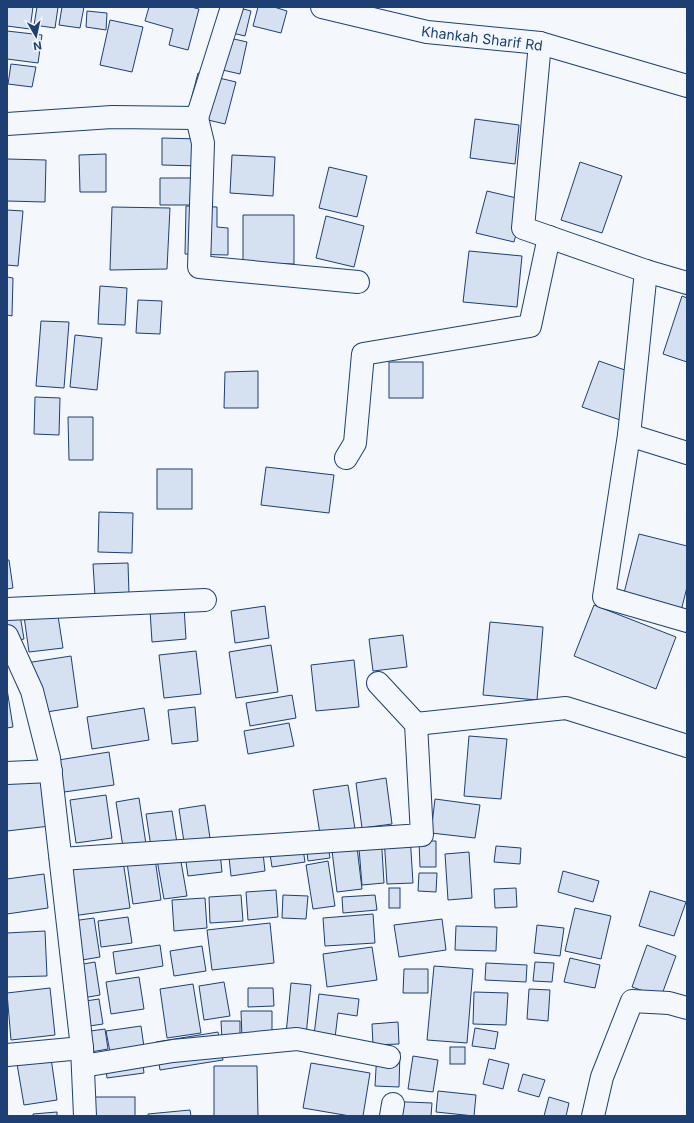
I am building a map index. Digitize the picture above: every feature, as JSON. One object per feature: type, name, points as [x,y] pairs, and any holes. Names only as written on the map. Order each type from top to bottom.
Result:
[{"type":"street","points":[[232,7],[197,118],[203,143],[199,267],[358,282]]},
{"type":"street","name":"Khankah Sharif Rd","points":[[322,7],[427,32],[540,43],[687,86]]},
{"type":"street","points":[[540,43],[523,228],[646,271],[687,283]]},
{"type":"street","points":[[7,124],[112,117],[197,118]]},
{"type":"street","points":[[346,458],[355,443],[363,354],[530,326],[549,237]]},
{"type":"street","points":[[646,271],[629,435],[604,596],[687,621]]},
{"type":"street","points":[[629,435],[687,453]]},
{"type":"street","points":[[7,609],[205,600]]},
{"type":"street","points":[[7,636],[32,691],[50,758],[82,1057],[85,1116]]},
{"type":"street","points":[[61,859],[422,835],[416,724],[378,683]]},
{"type":"street","points":[[416,724],[566,708],[687,746]]},
{"type":"street","points":[[7,773],[51,771]]},
{"type":"street","points":[[593,1116],[602,1076],[632,1000],[670,1003],[687,1008]]},
{"type":"street","points":[[7,1055],[82,1057],[173,1051],[297,1039],[389,1057]]},
{"type":"building","points":[[7,7],[33,7],[30,29],[7,26]]},
{"type":"building","points":[[37,7],[58,7],[55,28],[34,25]]},
{"type":"building","points":[[62,7],[84,7],[80,28],[59,25]]},
{"type":"building","points":[[149,7],[191,7],[199,9],[188,50],[169,45],[173,29],[145,21]]},
{"type":"building","points":[[220,7],[236,7],[251,11],[245,36],[215,29]]},
{"type":"building","points":[[258,7],[274,7],[287,11],[281,33],[253,26]]},
{"type":"building","points":[[87,11],[107,13],[106,30],[86,27]]},
{"type":"building","points":[[110,20],[143,27],[132,72],[100,65]]},
{"type":"building","points":[[7,31],[42,35],[38,63],[7,59]]},
{"type":"building","points":[[212,34],[247,42],[240,74],[205,66]]},
{"type":"building","points":[[11,64],[36,67],[32,87],[8,84]]},
{"type":"building","points":[[198,73],[236,82],[225,124],[187,115]]},
{"type":"building","points":[[475,119],[519,125],[515,164],[470,158]]},
{"type":"building","points":[[162,138],[200,139],[200,166],[162,165]]},
{"type":"building","points":[[106,154],[106,192],[80,192],[79,155]]},
{"type":"building","points":[[232,155],[275,157],[273,196],[230,193]]},
{"type":"building","points":[[7,159],[46,160],[45,202],[7,201]]},
{"type":"building","points":[[580,162],[622,176],[602,233],[561,220]]},
{"type":"building","points":[[329,167],[367,176],[357,217],[319,208]]},
{"type":"building","points":[[160,178],[198,178],[197,205],[160,205]]},
{"type":"building","points":[[487,191],[525,200],[514,242],[476,233]]},
{"type":"building","points":[[186,206],[217,207],[217,227],[228,228],[228,255],[185,254]]},
{"type":"building","points":[[112,207],[170,208],[167,269],[110,270]]},
{"type":"building","points":[[7,210],[23,211],[18,266],[7,265]]},
{"type":"building","points":[[243,215],[294,215],[294,264],[243,263]]},
{"type":"building","points":[[326,216],[364,226],[354,267],[316,258]]},
{"type":"building","points":[[469,251],[522,256],[517,307],[463,302]]},
{"type":"building","points":[[7,277],[13,278],[12,316],[7,315]]},
{"type":"building","points":[[100,286],[127,288],[125,325],[98,324]]},
{"type":"building","points":[[682,296],[687,298],[687,362],[663,354]]},
{"type":"building","points":[[138,300],[162,301],[160,334],[136,333]]},
{"type":"building","points":[[41,321],[69,322],[64,388],[36,386]]},
{"type":"building","points":[[75,335],[102,338],[97,390],[70,387]]},
{"type":"building","points":[[599,361],[645,377],[629,423],[582,407]]},
{"type":"building","points":[[389,362],[423,362],[423,398],[389,398]]},
{"type":"building","points":[[258,371],[258,408],[224,408],[225,372]]},
{"type":"building","points":[[35,397],[60,398],[59,435],[34,434]]},
{"type":"building","points":[[68,417],[93,417],[93,460],[69,460]]},
{"type":"building","points":[[266,467],[334,475],[329,513],[261,505]]},
{"type":"building","points":[[157,469],[192,469],[192,509],[157,509]]},
{"type":"building","points":[[99,512],[133,513],[132,553],[98,552]]},
{"type":"building","points":[[639,534],[687,546],[687,587],[681,611],[623,597]]},
{"type":"building","points":[[7,560],[9,560],[13,588],[7,589]]},
{"type":"building","points":[[128,563],[129,595],[95,596],[93,564]]},
{"type":"building","points":[[56,603],[63,648],[29,652],[23,609]]},
{"type":"building","points":[[594,605],[676,637],[656,689],[574,656]]},
{"type":"building","points":[[265,606],[269,638],[235,643],[231,611]]},
{"type":"building","points":[[184,607],[186,639],[152,642],[150,610]]},
{"type":"building","points":[[20,615],[24,639],[7,642],[7,617]]},
{"type":"building","points":[[490,622],[543,627],[537,700],[483,695]]},
{"type":"building","points":[[403,635],[407,667],[373,671],[369,639]]},
{"type":"building","points":[[271,645],[278,692],[236,698],[229,652]]},
{"type":"building","points":[[196,651],[201,694],[164,698],[159,655]]},
{"type":"building","points":[[71,656],[78,707],[34,714],[26,663]]},
{"type":"building","points":[[354,660],[359,707],[316,711],[311,665]]},
{"type":"building","points":[[7,689],[13,727],[7,728]]},
{"type":"building","points":[[292,695],[296,718],[250,726],[246,703]]},
{"type":"building","points":[[195,707],[198,741],[172,744],[168,710]]},
{"type":"building","points":[[144,708],[149,740],[92,749],[87,717]]},
{"type":"building","points":[[289,723],[294,746],[248,754],[244,731]]},
{"type":"building","points":[[469,736],[507,739],[501,799],[464,796]]},
{"type":"building","points":[[109,752],[114,785],[57,793],[52,761]]},
{"type":"building","points":[[44,777],[50,826],[7,831],[7,781]]},
{"type":"building","points":[[386,778],[392,824],[362,828],[356,783]]},
{"type":"building","points":[[348,785],[355,829],[320,834],[313,790]]},
{"type":"building","points":[[106,795],[112,838],[76,843],[70,800]]},
{"type":"building","points":[[139,798],[146,844],[123,847],[116,802]]},
{"type":"building","points":[[435,799],[480,805],[475,838],[431,833]]},
{"type":"building","points":[[205,805],[210,838],[184,842],[179,809]]},
{"type":"building","points":[[172,811],[177,843],[151,847],[146,814]]},
{"type":"building","points":[[381,834],[384,883],[362,885],[358,836]]},
{"type":"building","points":[[410,835],[413,883],[387,884],[384,837]]},
{"type":"building","points":[[301,836],[305,862],[272,867],[268,841]]},
{"type":"building","points":[[356,839],[362,889],[337,892],[331,842]]},
{"type":"building","points":[[327,841],[330,858],[308,861],[306,844]]},
{"type":"building","points":[[419,841],[436,841],[436,867],[420,867]]},
{"type":"building","points":[[262,844],[265,871],[231,876],[228,848]]},
{"type":"building","points":[[496,846],[521,848],[520,864],[494,862]]},
{"type":"building","points":[[121,847],[130,908],[58,918],[49,858]]},
{"type":"building","points":[[154,852],[161,900],[133,904],[126,856]]},
{"type":"building","points":[[220,852],[222,872],[188,876],[185,855]]},
{"type":"building","points":[[469,852],[472,898],[448,900],[445,854]]},
{"type":"building","points":[[180,856],[187,896],[164,899],[157,860]]},
{"type":"building","points":[[328,861],[335,906],[313,909],[306,865]]},
{"type":"building","points":[[563,871],[599,881],[593,902],[558,892]]},
{"type":"building","points":[[419,873],[437,873],[436,892],[418,891]]},
{"type":"building","points":[[44,874],[48,908],[7,914],[7,879]]},
{"type":"building","points":[[389,888],[400,888],[400,908],[389,908]]},
{"type":"building","points":[[516,888],[517,907],[495,908],[494,889]]},
{"type":"building","points":[[276,890],[278,917],[248,920],[246,892]]},
{"type":"building","points":[[650,891],[686,902],[674,936],[639,926]]},
{"type":"building","points":[[241,895],[243,921],[210,923],[209,897]]},
{"type":"building","points":[[283,895],[308,896],[306,919],[282,918]]},
{"type":"building","points":[[375,895],[377,910],[343,913],[342,897]]},
{"type":"building","points":[[205,898],[207,928],[174,931],[172,900]]},
{"type":"building","points":[[575,908],[611,916],[601,959],[565,951]]},
{"type":"building","points":[[373,914],[375,943],[325,946],[323,918]]},
{"type":"building","points":[[128,917],[132,943],[101,947],[98,921]]},
{"type":"building","points":[[94,918],[100,957],[64,963],[58,923]]},
{"type":"building","points":[[442,919],[446,950],[399,957],[394,925]]},
{"type":"building","points":[[270,923],[274,963],[212,970],[207,930]]},
{"type":"building","points":[[537,925],[564,928],[560,956],[534,953]]},
{"type":"building","points":[[456,926],[497,927],[496,951],[455,950]]},
{"type":"building","points":[[45,931],[47,976],[7,977],[7,933]]},
{"type":"building","points":[[160,945],[163,966],[116,974],[113,952]]},
{"type":"building","points":[[647,945],[676,956],[661,997],[632,987]]},
{"type":"building","points":[[202,946],[206,971],[174,976],[170,951]]},
{"type":"building","points":[[372,947],[377,980],[327,987],[323,954]]},
{"type":"building","points":[[570,958],[600,965],[595,988],[564,982]]},
{"type":"building","points":[[95,962],[100,995],[71,1000],[66,967]]},
{"type":"building","points":[[535,962],[554,963],[552,982],[533,981]]},
{"type":"building","points":[[486,963],[527,965],[526,982],[485,980]]},
{"type":"building","points":[[434,966],[473,969],[467,1043],[427,1040]]},
{"type":"building","points":[[404,969],[428,969],[428,993],[403,993]]},
{"type":"building","points":[[139,977],[144,1009],[111,1014],[106,982]]},
{"type":"building","points":[[224,982],[230,1016],[204,1020],[199,986]]},
{"type":"building","points":[[291,983],[311,985],[306,1036],[286,1034]]},
{"type":"building","points":[[193,984],[201,1033],[167,1038],[160,989]]},
{"type":"building","points":[[50,988],[55,1035],[11,1040],[7,993]]},
{"type":"building","points":[[248,988],[273,988],[274,1006],[248,1007]]},
{"type":"building","points":[[529,989],[550,990],[548,1021],[527,1019]]},
{"type":"building","points":[[474,992],[508,993],[506,1025],[473,1024]]},
{"type":"building","points":[[319,994],[359,999],[357,1016],[338,1013],[335,1038],[314,1035]]},
{"type":"building","points":[[99,999],[103,1024],[76,1028],[72,1003]]},
{"type":"building","points":[[241,1011],[272,1011],[272,1037],[242,1038]]},
{"type":"building","points":[[221,1021],[240,1021],[240,1039],[222,1040]]},
{"type":"building","points":[[398,1022],[399,1044],[373,1045],[372,1024]]},
{"type":"building","points":[[141,1026],[144,1047],[110,1052],[106,1031]]},
{"type":"building","points":[[475,1028],[498,1032],[495,1049],[472,1046]]},
{"type":"building","points":[[105,1029],[108,1049],[79,1054],[76,1033]]},
{"type":"building","points":[[218,1032],[223,1060],[160,1070],[156,1042]]},
{"type":"building","points":[[450,1047],[465,1047],[465,1064],[450,1064]]},
{"type":"building","points":[[141,1049],[144,1073],[107,1078],[104,1055]]},
{"type":"building","points":[[377,1051],[400,1052],[399,1087],[375,1086]]},
{"type":"building","points":[[413,1056],[438,1060],[433,1092],[408,1089]]},
{"type":"building","points":[[51,1058],[57,1100],[24,1105],[17,1064]]},
{"type":"building","points":[[489,1059],[509,1064],[503,1089],[483,1084]]},
{"type":"building","points":[[311,1063],[370,1073],[363,1116],[350,1116],[303,1108]]},
{"type":"building","points":[[214,1066],[257,1066],[258,1116],[214,1116]]},
{"type":"building","points":[[523,1074],[545,1080],[539,1097],[518,1091]]},
{"type":"building","points":[[438,1091],[476,1095],[474,1116],[436,1112]]},
{"type":"building","points":[[95,1097],[135,1097],[135,1116],[95,1116]]},
{"type":"building","points":[[549,1097],[569,1103],[566,1116],[544,1116]]},
{"type":"building","points":[[383,1101],[432,1103],[431,1116],[382,1116]]},
{"type":"building","points":[[190,1110],[191,1116],[148,1116],[148,1114]]},
{"type":"building","points":[[57,1112],[57,1116],[33,1116],[33,1114]]}]
